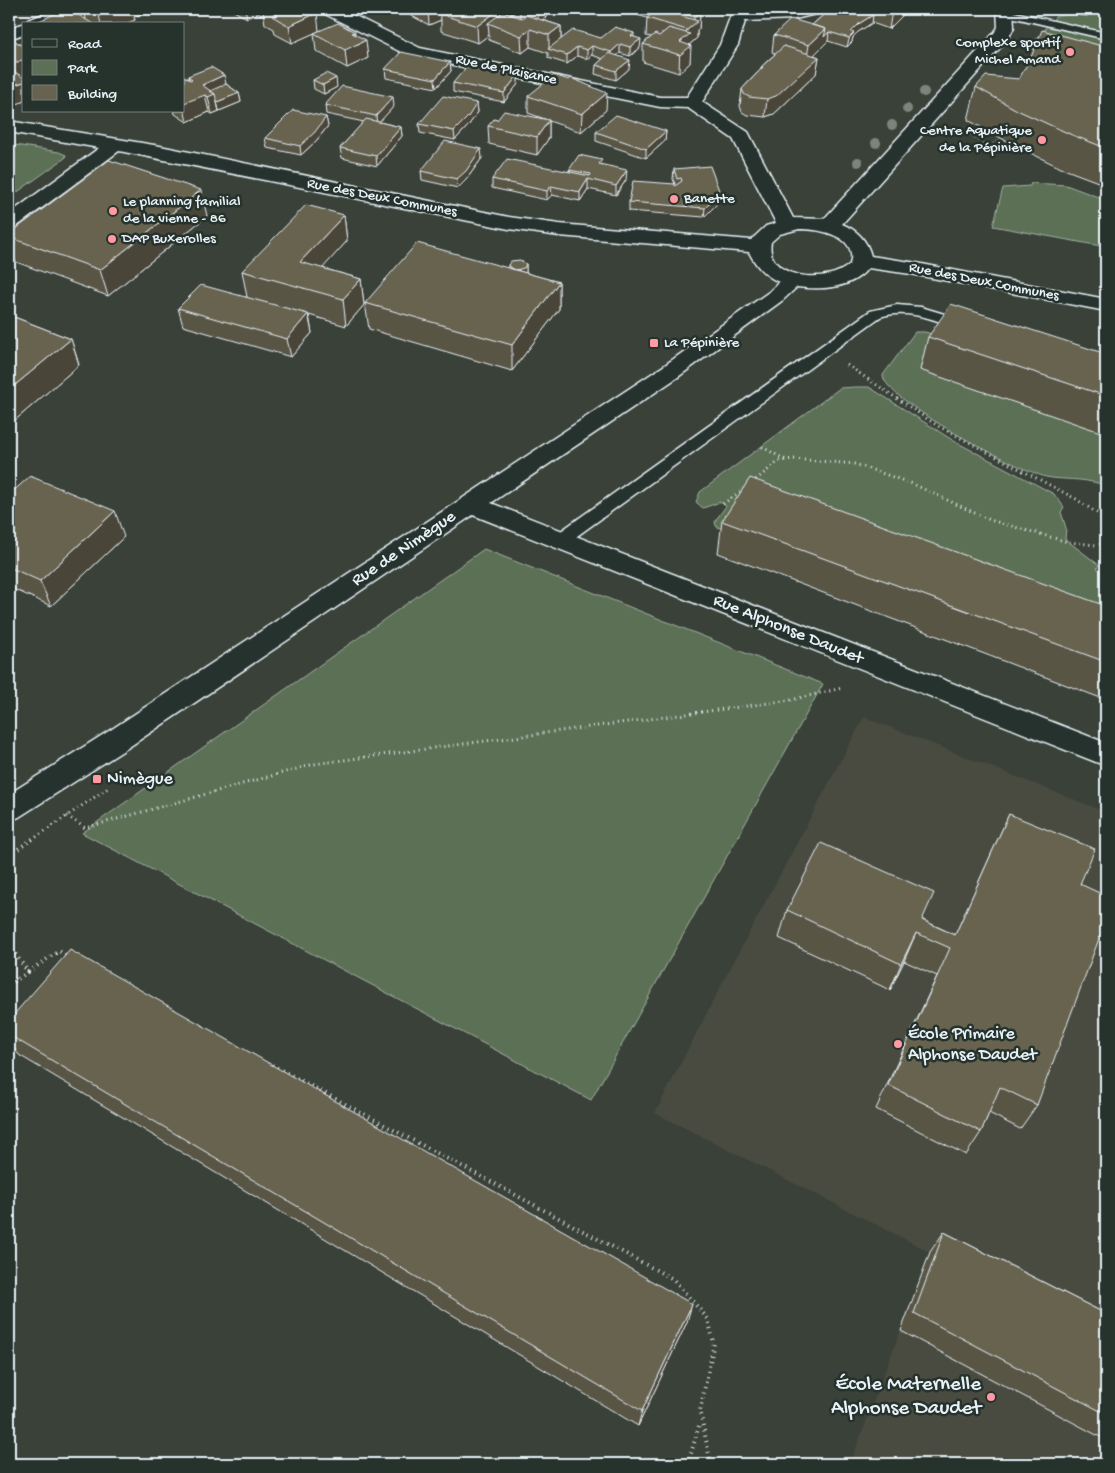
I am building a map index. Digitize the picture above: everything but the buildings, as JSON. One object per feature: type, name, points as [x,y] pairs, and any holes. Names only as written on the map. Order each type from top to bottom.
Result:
[{"type":"street","points":[[39,22],[71,9]]},
{"type":"street","name":"Rue de Plaisance","points":[[329,9],[415,52],[660,102],[692,103]]},
{"type":"street","points":[[787,225],[741,136],[692,103],[729,45],[734,13],[795,14],[814,9]]},
{"type":"street","points":[[829,226],[1002,35],[1006,26],[1005,11]]},
{"type":"street","points":[[9,34],[22,29]]},
{"type":"street","name":"Rue des Deux Communes","points":[[9,127],[115,145],[509,223],[568,231],[758,247]]},
{"type":"street","points":[[9,223],[115,145]]},
{"type":"street","points":[[810,223],[829,226],[842,232],[855,242],[859,247],[862,261],[851,273],[833,281],[818,283],[793,280],[774,272],[764,263],[759,255],[758,247],[768,232],[787,225],[810,223]]},
{"type":"street","name":"Rue des Deux Communes","points":[[862,261],[911,268],[1106,305]]},
{"type":"street","name":"Rue de Nimègue","points":[[9,809],[122,737],[670,372],[776,296],[793,280]]},
{"type":"street","name":"Rue Alphonse Daudet","points":[[470,504],[1106,755]]},
{"type":"lane","points":[[1005,11],[1106,36]]},
{"type":"lane","points":[[560,540],[875,314],[895,308],[921,312],[977,328]]},
{"type":"path","points":[[958,128],[988,146],[1001,139]]},
{"type":"path","points":[[824,350],[938,426],[980,450],[1076,499],[1106,519]]},
{"type":"path","points":[[762,447],[786,460]]},
{"type":"path","points":[[723,504],[780,461],[793,458],[826,460],[855,464],[913,484],[999,523],[1068,542],[1096,545],[1106,543]]},
{"type":"path","points":[[67,816],[85,828],[314,764],[790,700],[842,688]]},
{"type":"path","points":[[9,945],[28,972]]},
{"type":"path","points":[[9,985],[59,951],[76,960]]},
{"type":"path","points":[[269,1064],[673,1279],[708,1319],[714,1343],[700,1411],[711,1464]]},
{"type":"path","points":[[688,1464],[701,1421]]},
{"type":"shaded area","name":"École Primaire Alphonse Daudet","points":[[864,717],[1106,812],[1106,1464],[850,1464],[930,1252],[655,1113]]},
{"type":"green space","name":"Complexe sportif Michel Amand","points":[[1082,9],[1106,9],[1106,82],[1033,62],[1034,42],[1056,16],[1080,13]]},
{"type":"green space","points":[[9,144],[59,152],[66,155],[65,158],[9,198]]},
{"type":"green space","points":[[1031,183],[1066,185],[1106,200],[1106,247],[993,226],[1003,188],[1030,186]]},
{"type":"green space","points":[[915,332],[925,332],[942,337],[1106,434],[1106,485],[1083,480],[1046,477],[1031,472],[954,433],[905,400],[889,386],[883,375]]},
{"type":"green space","points":[[869,387],[954,441],[1054,494],[1064,507],[1061,512],[1066,528],[1065,539],[1099,565],[1097,568],[1106,575],[1106,644],[724,530],[716,526],[715,521],[726,506],[720,502],[703,508],[696,502],[700,492],[840,388]]},
{"type":"green space","points":[[484,549],[823,684],[591,1100],[82,833]]},
{"type":"place","name":"Complexe sportif Michel Amand","points":[[1070,52]]},
{"type":"place","name":"Centre Aquatique de la Pépinière","points":[[1042,140]]},
{"type":"place","name":"Banette","points":[[674,199]]},
{"type":"place","name":"Le planning familial de la vienne - 86","points":[[113,211]]},
{"type":"place","name":"DAP Buxerolles","points":[[112,239]]},
{"type":"place","name":"La Pépinière","points":[[654,343]]},
{"type":"place","name":"Nimègue","points":[[97,779]]},
{"type":"place","name":"École Primaire Alphonse Daudet","points":[[898,1044]]},
{"type":"place","name":"École Maternelle Alphonse Daudet","points":[[991,1397]]}]
